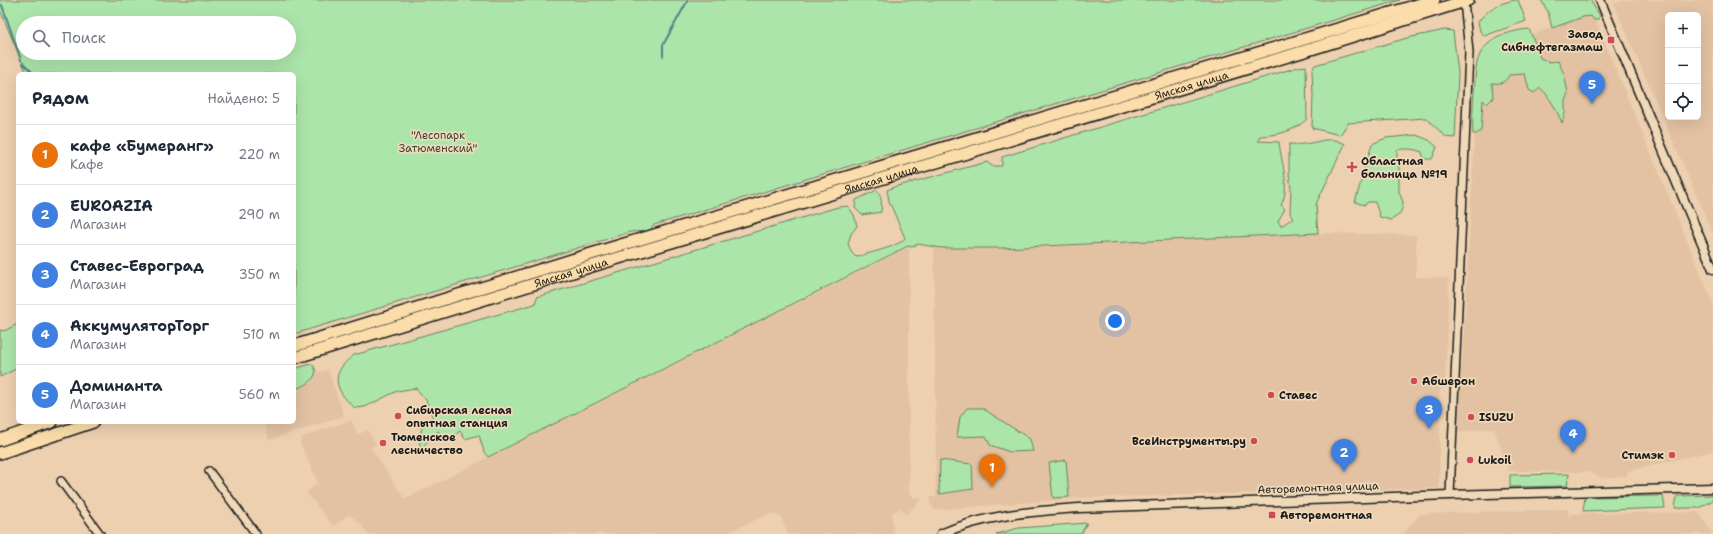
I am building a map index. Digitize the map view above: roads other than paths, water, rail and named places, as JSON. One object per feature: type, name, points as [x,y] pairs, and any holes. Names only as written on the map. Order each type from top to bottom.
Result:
[{"type":"main road","name":"Ямская улица","points":[[296,345],[1106,98],[1434,0]]},
{"type":"main road","name":"Ямская улица","points":[[296,357],[1466,1]]},
{"type":"main road","points":[[1106,98],[1109,109]]},
{"type":"main road","points":[[0,440],[46,424]]},
{"type":"main road","points":[[0,453],[86,424]]},
{"type":"street","points":[[1600,0],[1713,269]]},
{"type":"street","points":[[1450,495],[1469,52],[1466,1]]},
{"type":"street","points":[[209,471],[256,534]]},
{"type":"street","points":[[60,481],[100,534]]},
{"type":"street","points":[[1699,488],[1713,481]]},
{"type":"street","name":"Авторемонтная улица","points":[[941,534],[960,526],[979,521],[1072,508],[1450,495],[1713,488]]},
{"type":"waterway","points":[[663,56],[663,45],[688,0]]},
{"type":"waterway","points":[[2,5],[16,46]]},
{"type":"waterway","points":[[23,63],[32,72]]},
{"type":"place","name":"Завод Сибнефтегазмаш","points":[[1611,40]]},
{"type":"place","name":"Доминанта","points":[[1592,104]]},
{"type":"place","name":"Областная больница №19","points":[[1352,167]]},
{"type":"place","name":"Абшерон","points":[[1414,381]]},
{"type":"place","name":"Ставес","points":[[1271,395]]},
{"type":"place","name":"Сибирская лесная опытная станция","points":[[398,416]]},
{"type":"place","name":"ISUZU","points":[[1471,417]]},
{"type":"place","name":"Ставес-Евроград","points":[[1429,429]]},
{"type":"place","name":"ВсеИнструменты.ру","points":[[1254,441]]},
{"type":"place","name":"Тюменское лесничество","points":[[383,443]]},
{"type":"place","name":"АккумуляторТорг","points":[[1573,453]]},
{"type":"place","name":"Стимэк","points":[[1672,455]]},
{"type":"place","name":"Lukoil","points":[[1470,460]]},
{"type":"place","name":"EUROAZIA","points":[[1344,472]]},
{"type":"place","name":"кафе «Бумеранг»","points":[[992,487]]},
{"type":"place","name":"Авторемонтная","points":[[1272,515]]},
{"type":"park label","name":"\"Лесопарк Затюменский\"","points":[[438,141]]}]
